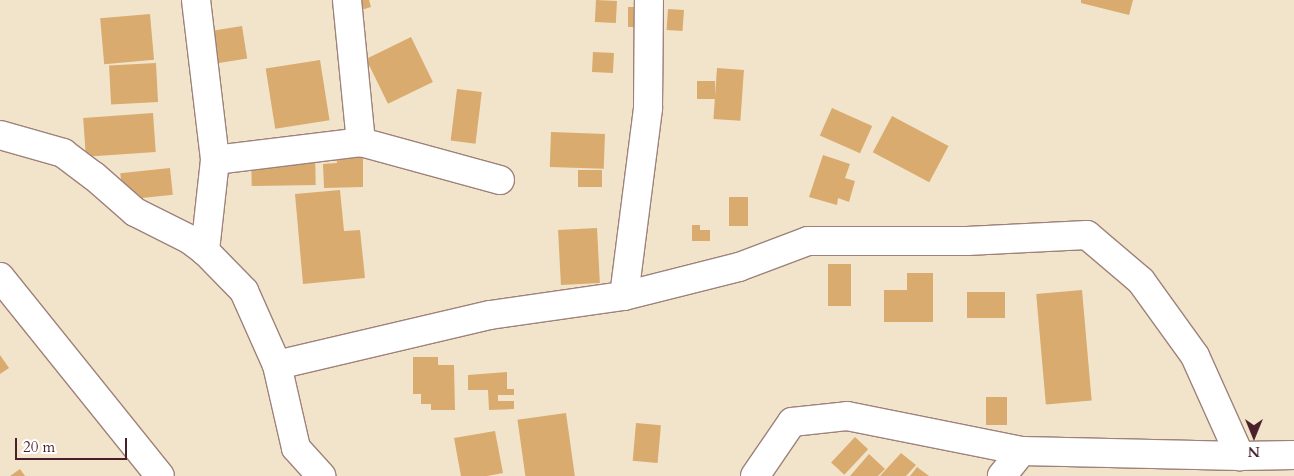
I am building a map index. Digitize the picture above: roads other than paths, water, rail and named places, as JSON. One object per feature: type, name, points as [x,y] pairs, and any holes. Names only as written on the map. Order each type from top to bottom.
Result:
[{"type":"street","points":[[196,0],[215,160],[206,251]]},
{"type":"street","points":[[347,0],[361,142]]},
{"type":"street","points":[[624,296],[648,108],[649,0]]},
{"type":"street","points":[[0,135],[63,153],[94,176],[135,212],[188,239],[206,251],[244,291],[277,365],[296,448],[321,476]]},
{"type":"street","points":[[215,160],[361,142],[500,180]]},
{"type":"street","points":[[277,365],[490,315],[624,296],[739,267],[808,241],[967,241],[1087,235],[1141,281],[1195,356],[1240,456]]},
{"type":"street","points":[[0,276],[160,476]]},
{"type":"street","points":[[755,476],[792,422],[847,416],[1022,451],[1143,465],[1240,456],[1294,455]]},
{"type":"street","points":[[1002,476],[1022,451]]}]
